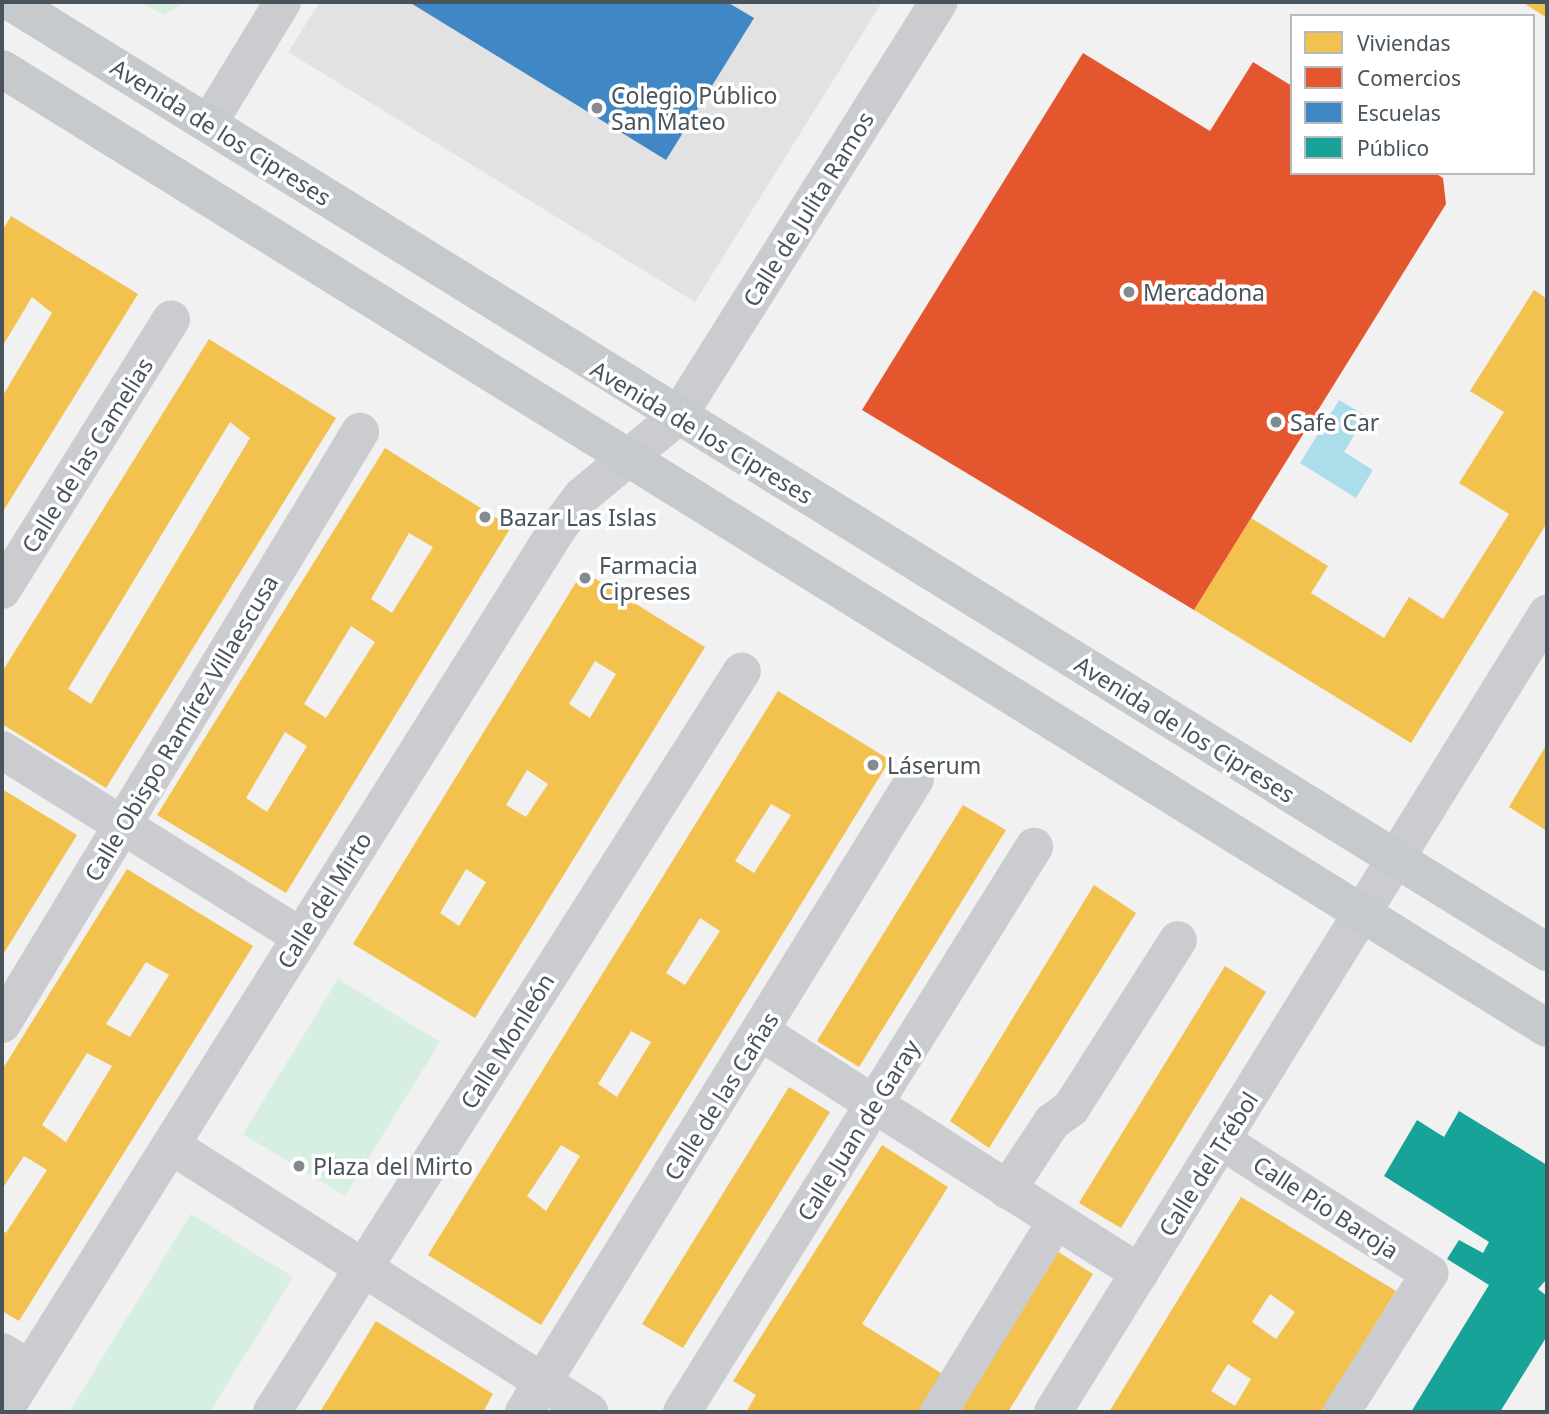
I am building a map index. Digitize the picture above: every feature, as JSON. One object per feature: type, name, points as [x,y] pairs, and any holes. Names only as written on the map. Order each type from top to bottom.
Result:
[{"type":"main road","name":"Avenida de los Cipreses","points":[[11,2],[1547,953]]},
{"type":"main road","points":[[2,69],[627,455],[1362,916],[1547,1028]]},
{"type":"street","points":[[208,123],[282,2]]},
{"type":"street","name":"Calle de Julita Ramos","points":[[678,416],[939,2]]},
{"type":"street","name":"Calle de las Camelias","points":[[2,590],[172,320]]},
{"type":"street","name":"Calle del Mirto","points":[[3,1412],[15,1360],[172,1146],[558,528],[582,496],[627,455],[678,416]]},
{"type":"street","name":"Calle Obispo Ramírez Villaescusa","points":[[2,1024],[360,432]]},
{"type":"street","points":[[1362,916],[1547,614]]},
{"type":"street","name":"Calle Monleón","points":[[272,1412],[742,671]]},
{"type":"street","points":[[2,751],[301,937]]},
{"type":"street","name":"Calle de las Cañas","points":[[533,1397],[915,779]]},
{"type":"street","name":"Calle Juan de Garay","points":[[682,1412],[1034,847]]},
{"type":"street","name":"Calle del Trébol","points":[[1053,1412],[1362,916]]},
{"type":"street","points":[[1007,1191],[1052,1122],[1071,1108],[1178,940]]},
{"type":"street","points":[[761,1032],[873,1107],[1140,1273]]},
{"type":"street","name":"Calle Pío Baroja","points":[[1222,1141],[1429,1273]]},
{"type":"street","points":[[172,1146],[365,1269],[533,1397],[590,1412]]},
{"type":"street","points":[[939,1412],[1044,1239]]},
{"type":"street","points":[[1341,1412],[1429,1273]]},
{"type":"shaded area","name":"Colegio Público San Mateo","points":[[320,2],[882,2],[695,302],[288,52]]},
{"type":"green space","points":[[139,2],[176,2],[181,5],[164,15]]},
{"type":"green space","points":[[338,979],[440,1042],[345,1196],[243,1134]]},
{"type":"green space","points":[[191,1214],[293,1277],[210,1412],[69,1412]]},
{"type":"water","points":[[1339,400],[1366,416],[1344,452],[1373,470],[1356,498],[1300,463]]},
{"type":"building: Viviendas","points":[[1522,2],[1547,2],[1547,18]]},
{"type":"building: Viviendas","points":[[11,216],[138,294],[2,513],[2,397],[52,313],[32,297],[2,347],[2,231]]},
{"type":"building: Viviendas","points":[[1534,290],[1547,299],[1547,523],[1411,743],[1194,610],[1251,518],[1328,566],[1311,593],[1384,638],[1409,597],[1443,619],[1509,514],[1459,483],[1504,412],[1470,391]]},
{"type":"building: Viviendas","points":[[209,339],[336,418],[106,788],[2,724],[2,672]],"holes":[[[230,422],[250,438],[91,704],[68,689]]]},
{"type":"building: Viviendas","points":[[385,448],[511,527],[286,893],[157,815]],"holes":[[[409,533],[433,547],[392,613],[371,599]],[[351,626],[375,642],[326,718],[304,704]],[[285,732],[307,746],[267,812],[246,798]]]},
{"type":"building: Viviendas","points":[[583,571],[705,647],[475,1018],[353,944]],"holes":[[[595,661],[616,674],[590,718],[569,704]],[[527,770],[548,784],[526,817],[506,805]],[[466,869],[486,882],[459,926],[440,913]]]},
{"type":"building: Viviendas","points":[[778,691],[890,760],[541,1325],[428,1255]],"holes":[[[771,804],[791,815],[754,873],[735,861]],[[700,918],[720,931],[685,985],[666,973]],[[631,1031],[651,1042],[617,1097],[598,1084]],[[561,1145],[580,1156],[546,1211],[527,1196]]]},
{"type":"building: Viviendas","points":[[1547,744],[1547,831],[1509,807]]},
{"type":"building: Viviendas","points":[[2,789],[77,835],[2,956]]},
{"type":"building: Viviendas","points":[[963,805],[1006,830],[859,1067],[817,1041]]},
{"type":"building: Viviendas","points":[[127,869],[253,946],[19,1321],[2,1311],[2,1230],[6,1233],[47,1170],[24,1156],[2,1189],[2,1070]],"holes":[[[146,962],[169,975],[130,1037],[106,1024]],[[87,1053],[112,1066],[66,1142],[42,1125]]]},
{"type":"building: Viviendas","points":[[1094,885],[1136,913],[989,1148],[950,1121]]},
{"type":"building: Viviendas","points":[[1225,966],[1266,992],[1121,1228],[1079,1203]]},
{"type":"building: Viviendas","points":[[789,1087],[830,1112],[683,1348],[642,1324]]},
{"type":"building: Viviendas","points":[[882,1145],[948,1187],[862,1324],[946,1376],[923,1412],[746,1412],[756,1395],[733,1381]]},
{"type":"building: Viviendas","points":[[1241,1197],[1396,1291],[1321,1412],[1109,1412]],"holes":[[[1270,1294],[1295,1312],[1276,1339],[1252,1322]],[[1228,1364],[1251,1379],[1235,1406],[1211,1391]]]},
{"type":"building: Viviendas","points":[[1052,1248],[1093,1274],[1008,1412],[950,1412]]},
{"type":"building: Viviendas","points":[[376,1321],[493,1394],[483,1412],[320,1412]]},
{"type":"building: Comercios","name":"Mercadona","points":[[1083,53],[1210,131],[1253,62],[1290,85],[1290,175],[1438,175],[1443,178],[1446,204],[1194,610],[862,410]]},
{"type":"building: Escuelas","points":[[409,2],[727,2],[754,18],[666,160]]},
{"type":"building: Público","points":[[1459,1111],[1547,1165],[1547,1279],[1538,1289],[1547,1296],[1547,1336],[1500,1412],[1411,1412],[1489,1285],[1447,1259],[1459,1240],[1483,1253],[1489,1242],[1384,1176],[1417,1120],[1444,1137]]},
{"type":"place","name":"Colegio Público San Mateo","points":[[597,108]]},
{"type":"place","name":"Mercadona","points":[[1129,292]]},
{"type":"place","name":"Safe Car","points":[[1276,422]]},
{"type":"place","name":"Bazar Las Islas","points":[[485,517]]},
{"type":"place","name":"Farmacia Cipreses","points":[[585,578]]},
{"type":"place","name":"Láserum","points":[[873,765]]},
{"type":"place","name":"Plaza del Mirto","points":[[299,1166]]}]
